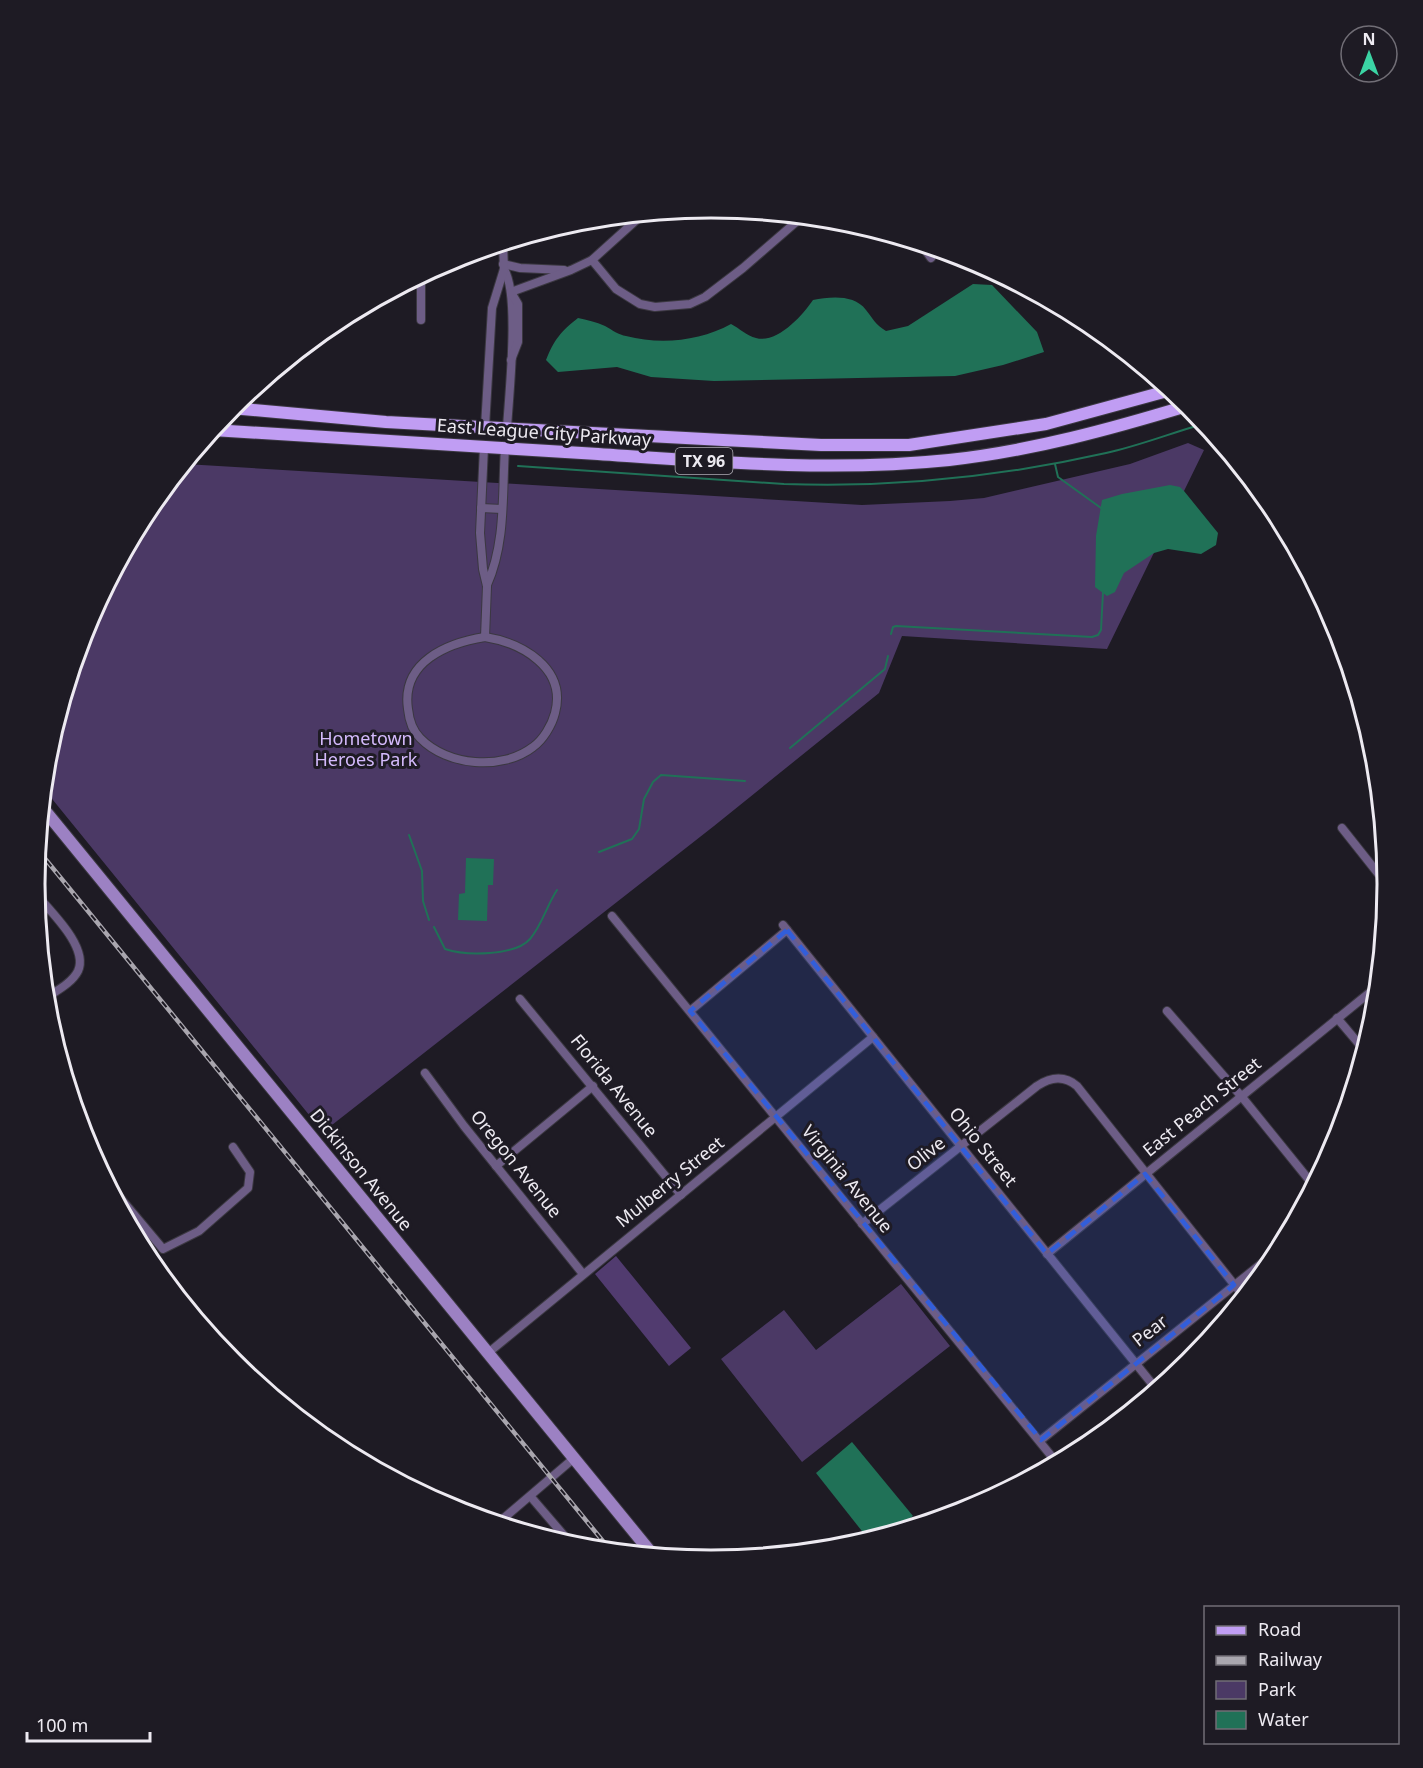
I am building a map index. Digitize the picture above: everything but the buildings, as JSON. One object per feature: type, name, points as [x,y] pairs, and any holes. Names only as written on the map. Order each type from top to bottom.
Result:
[{"type":"main road","name":"East League City Parkway","points":[[244,409],[386,422],[821,445],[909,445],[1046,424],[1161,393]]},
{"type":"main road","name":"East League City Parkway","points":[[224,430],[775,465],[874,465],[950,459],[1015,450],[1068,439],[1178,408]]},
{"type":"main road","points":[[484,447],[485,427]]},
{"type":"main road","points":[[506,448],[507,428]]},
{"type":"main road","points":[[219,435],[264,433]]},
{"type":"street","points":[[511,292],[592,260],[634,222]]},
{"type":"street","points":[[592,260],[616,289],[640,304],[655,307],[690,304],[705,297],[743,268],[795,223]]},
{"type":"street","points":[[503,251],[511,292],[511,360],[507,428]]},
{"type":"street","points":[[928,254],[931,258]]},
{"type":"street","points":[[504,266],[571,270]]},
{"type":"street","points":[[485,427],[492,308],[504,266]]},
{"type":"street","points":[[422,284],[422,320]]},
{"type":"street","points":[[484,447],[480,547],[487,586],[485,637]]},
{"type":"street","points":[[487,586],[499,549],[506,448]]},
{"type":"street","points":[[481,508],[502,509]]},
{"type":"street","points":[[485,637],[516,645],[537,658],[551,676],[558,699],[551,724],[534,746],[523,753],[500,760],[473,762],[441,754],[418,737],[409,715],[407,697],[413,677],[432,655],[457,642],[485,637]]},
{"type":"street","name":"Dickinson Avenue","points":[[49,815],[646,1547]]},
{"type":"street","points":[[1342,828],[1378,872]]},
{"type":"street","points":[[46,906],[77,945],[81,958],[77,972],[54,992]]},
{"type":"street","name":"Virginia Avenue","points":[[612,916],[950,1333],[1053,1456]]},
{"type":"street","name":"Ohio Street","points":[[690,1011],[785,928],[1152,1384]]},
{"type":"street","name":"East Peach Street","points":[[1047,1254],[1368,993]]},
{"type":"street","name":"Florida Avenue","points":[[520,999],[681,1195]]},
{"type":"street","points":[[1167,1011],[1242,1097],[1309,1179]]},
{"type":"street","points":[[1338,1018],[1358,1043]]},
{"type":"street","name":"Mulberry Street","points":[[488,1353],[873,1037]]},
{"type":"street","name":"Oregon Avenue","points":[[425,1073],[583,1274]]},
{"type":"street","name":"Olive","points":[[862,1224],[1037,1086],[1049,1079],[1055,1078],[1073,1083],[1145,1174]]},
{"type":"street","points":[[496,1166],[593,1086]]},
{"type":"street","points":[[130,1210],[163,1249],[199,1231],[248,1188],[250,1172],[233,1147]]},
{"type":"street","points":[[1145,1174],[1239,1292]]},
{"type":"street","name":"Pear","points":[[1041,1440],[1255,1269]]},
{"type":"street","points":[[505,1517],[573,1459]]},
{"type":"street","points":[[531,1497],[562,1534]]},
{"type":"highlighted area","points":[[787,930],[1047,1254],[1145,1174],[1234,1285],[1041,1440],[690,1011]]},
{"type":"green space","name":"Hometown Heroes Park","points":[[1188,443],[1204,450],[1107,649],[902,636],[879,693],[714,826],[323,1132],[51,798],[68,711],[80,670],[96,629],[134,551],[157,514],[194,465],[862,505],[984,498],[1130,464]]},
{"type":"green space","points":[[901,1284],[950,1346],[802,1462],[721,1359],[784,1310],[816,1350]]},
{"type":"shaded area","points":[[616,1256],[691,1348],[669,1366],[595,1274]]},
{"type":"water","points":[[973,284],[992,285],[1037,332],[1044,352],[1003,365],[955,376],[714,381],[651,377],[617,367],[558,372],[546,360],[559,336],[578,318],[639,339],[666,341],[693,338],[731,324],[746,334],[764,339],[788,327],[813,300],[841,298],[861,305],[886,331],[908,326]]},
{"type":"water","points":[[1170,485],[1180,487],[1184,491],[1218,533],[1216,545],[1201,554],[1168,549],[1154,553],[1124,573],[1115,592],[1107,596],[1095,587],[1096,536],[1102,500]]},
{"type":"water","points":[[466,858],[494,859],[493,885],[488,885],[487,921],[458,920],[459,894],[465,893]]},
{"type":"water","points":[[852,1442],[913,1516],[906,1521],[863,1533],[816,1473]]},
{"type":"waterway","points":[[518,466],[784,484],[906,482],[1026,469],[1131,447],[1196,426]]},
{"type":"waterway","points":[[1055,464],[1058,477],[1101,508]]},
{"type":"waterway","points":[[891,634],[893,627],[896,626],[1092,637],[1098,635],[1101,630],[1103,592]]},
{"type":"waterway","points":[[790,748],[885,669],[888,656]]},
{"type":"waterway","points":[[599,852],[632,839],[639,829],[644,799],[653,782],[661,775],[745,781]]},
{"type":"waterway","points":[[409,835],[422,871],[423,901],[429,920]]},
{"type":"waterway","points":[[434,927],[445,949],[465,953],[490,953],[513,949],[530,939],[557,890]]},
{"type":"railway","points":[[46,859],[603,1542]]}]
